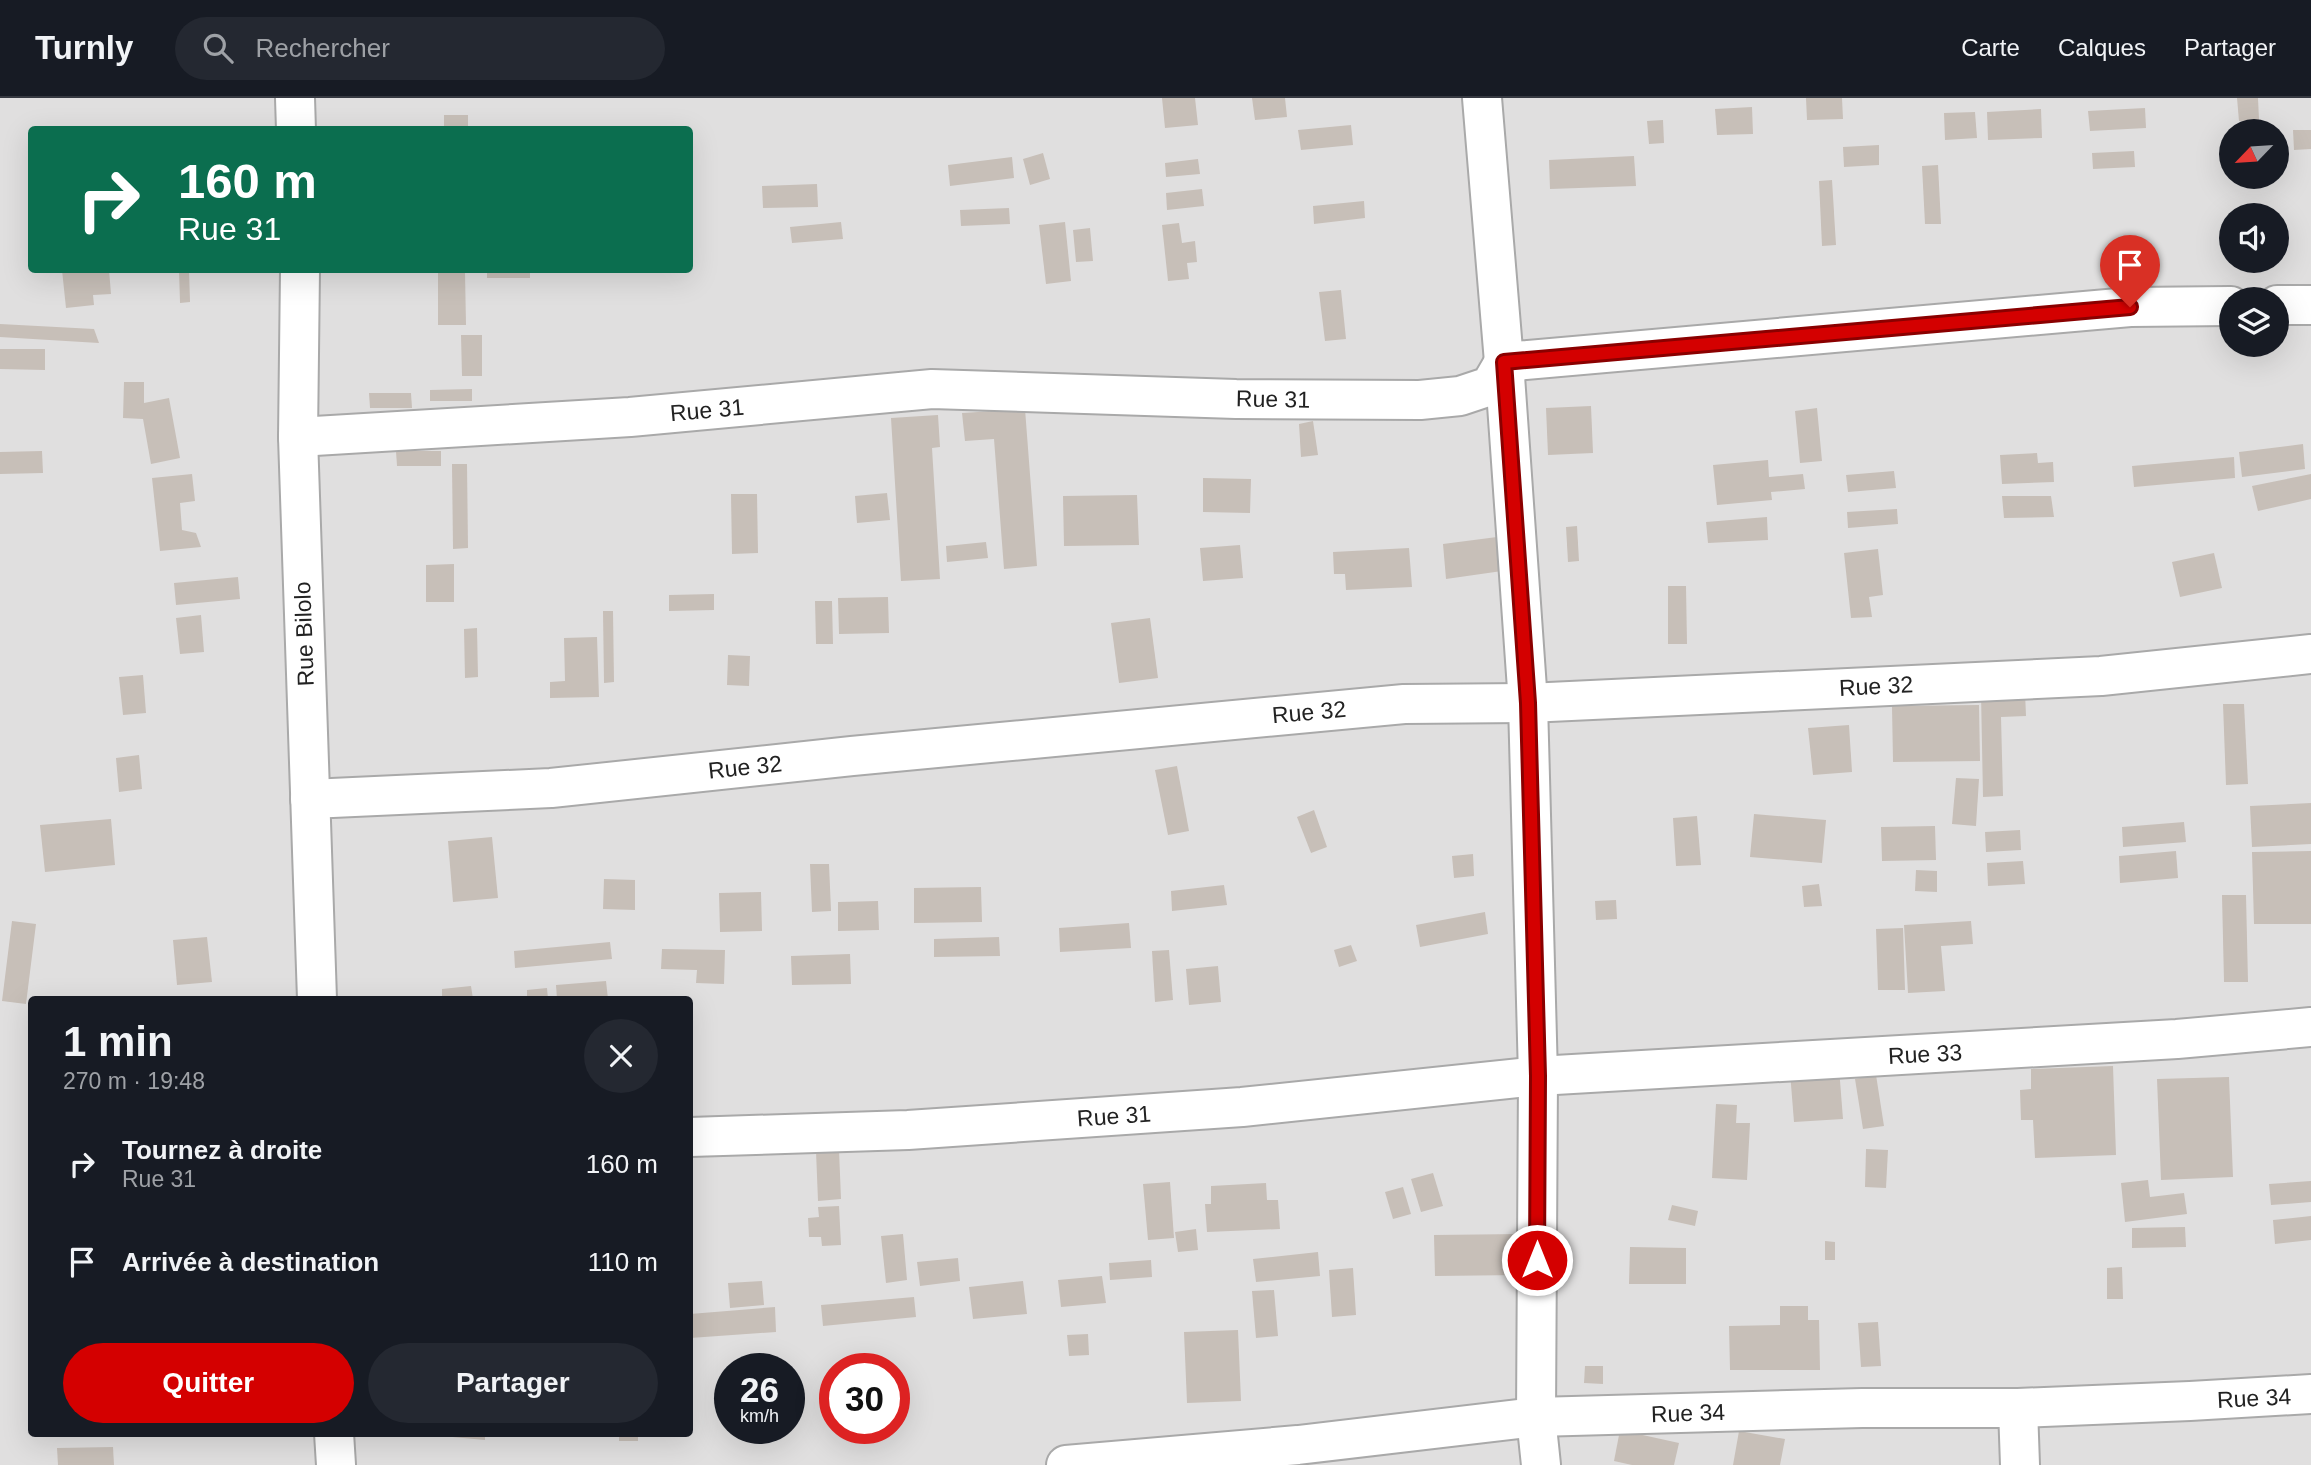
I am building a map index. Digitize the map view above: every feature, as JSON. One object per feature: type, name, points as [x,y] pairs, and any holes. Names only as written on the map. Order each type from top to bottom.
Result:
[{"type":"street","points":[[295,98],[296,126]]},
{"type":"street","points":[[1482,98],[1528,703],[1538,1076],[1536,1417],[1541,1465]]},
{"type":"street","name":"Rue Bilolo","points":[[300,273],[298,437],[317,996]]},
{"type":"street","points":[[2289,305],[2311,305]]},
{"type":"street","points":[[1504,362],[2130,307],[2219,306]]},
{"type":"street","name":"Rue 31","points":[[298,437],[630,417],[932,389],[1236,399],[1420,400],[1460,396],[1490,386],[1504,362]]},
{"type":"street","name":"Rue 32","points":[[310,799],[551,788],[934,748],[1404,704],[1528,703],[2101,676],[2311,654]]},
{"type":"street","name":"Rue 33","points":[[1538,1076],[2177,1039],[2311,1027]]},
{"type":"street","name":"Rue 31","points":[[693,1137],[908,1130],[1242,1107],[1538,1076]]},
{"type":"street","name":"Rue 34","points":[[1066,1465],[1298,1445],[1536,1417],[1862,1408],[2018,1408],[2311,1394]]},
{"type":"street","points":[[2018,1408],[2021,1465]]},
{"type":"street","points":[[334,1437],[336,1465]]},
{"type":"shaded area","points":[[0,98],[2311,98],[2311,1465],[0,1465]]},
{"type":"building","points":[[1162,98],[1195,98],[1198,125],[1165,128]]},
{"type":"building","points":[[1252,98],[1285,98],[1287,117],[1255,120]]},
{"type":"building","points":[[1806,98],[1842,98],[1843,119],[1807,120]]},
{"type":"building","points":[[2237,98],[2258,98],[2259,119],[2239,119]]},
{"type":"building","points":[[1752,107],[1753,134],[1717,135],[1715,109]]},
{"type":"building","points":[[2145,108],[2146,128],[2090,131],[2088,111]]},
{"type":"building","points":[[2041,109],[2042,138],[1988,140],[1987,112]]},
{"type":"building","points":[[1975,112],[1977,138],[1945,140],[1944,113]]},
{"type":"building","points":[[444,115],[468,115],[468,126],[444,126]]},
{"type":"building","points":[[1663,120],[1664,143],[1649,144],[1647,121]]},
{"type":"building","points":[[1351,125],[1353,145],[1301,150],[1298,130]]},
{"type":"building","points":[[2293,130],[2311,130],[2311,149],[2294,150]]},
{"type":"building","points":[[1879,145],[1879,165],[1844,167],[1843,147]]},
{"type":"building","points":[[2134,151],[2135,167],[2093,169],[2092,153]]},
{"type":"building","points":[[1043,153],[1050,179],[1030,185],[1023,159]]},
{"type":"building","points":[[1634,156],[1636,186],[1550,189],[1549,160]]},
{"type":"building","points":[[1012,157],[1014,178],[950,186],[948,165]]},
{"type":"building","points":[[1198,159],[1200,174],[1166,177],[1165,163]]},
{"type":"building","points":[[1938,165],[1941,224],[1925,224],[1922,166]]},
{"type":"building","points":[[1832,180],[1836,245],[1822,246],[1819,181]]},
{"type":"building","points":[[817,184],[818,207],[763,208],[762,186]]},
{"type":"building","points":[[1202,189],[1204,206],[1167,210],[1166,193]]},
{"type":"building","points":[[1364,201],[1365,218],[1314,224],[1313,206]]},
{"type":"building","points":[[1009,208],[1010,224],[961,226],[960,210]]},
{"type":"building","points":[[841,222],[843,239],[792,243],[790,227]]},
{"type":"building","points":[[1065,222],[1071,281],[1046,284],[1039,225]]},
{"type":"building","points":[[1179,223],[1182,243],[1195,241],[1197,262],[1187,263],[1189,279],[1168,281],[1162,225]]},
{"type":"building","points":[[1090,228],[1093,261],[1076,262],[1073,230]]},
{"type":"building","points":[[62,273],[109,273],[111,294],[93,295],[94,305],[66,308]]},
{"type":"building","points":[[179,273],[189,273],[190,302],[180,303]]},
{"type":"building","points":[[438,273],[465,273],[466,325],[438,325]]},
{"type":"building","points":[[487,273],[530,273],[530,278],[487,278]]},
{"type":"building","points":[[1341,290],[1346,339],[1325,341],[1319,292]]},
{"type":"building","points":[[0,324],[94,329],[99,343],[0,337]]},
{"type":"building","points":[[461,335],[482,335],[482,376],[462,376]]},
{"type":"building","points":[[0,349],[45,349],[45,370],[0,369]]},
{"type":"building","points":[[124,382],[144,382],[144,403],[169,398],[180,458],[151,464],[143,419],[123,418]]},
{"type":"building","points":[[472,389],[472,401],[430,401],[430,390]]},
{"type":"building","points":[[369,393],[411,393],[412,408],[370,408]]},
{"type":"building","points":[[1591,406],[1593,453],[1548,455],[1546,408]]},
{"type":"building","points":[[1817,408],[1822,461],[1800,463],[1795,411]]},
{"type":"building","points":[[1025,409],[1037,566],[1004,569],[994,439],[965,441],[962,413]]},
{"type":"building","points":[[938,415],[940,447],[932,448],[940,579],[901,581],[891,418]]},
{"type":"building","points":[[1313,421],[1318,455],[1301,457],[1299,424]]},
{"type":"building","points":[[2303,444],[2305,469],[2242,477],[2239,452]]},
{"type":"building","points":[[42,451],[43,473],[0,474],[0,452]]},
{"type":"building","points":[[396,451],[441,451],[441,466],[397,466]]},
{"type":"building","points":[[2037,453],[2038,463],[2053,462],[2054,482],[2002,484],[2000,455]]},
{"type":"building","points":[[2234,457],[2235,478],[2134,487],[2132,466]]},
{"type":"building","points":[[1768,460],[1769,477],[1803,474],[1805,489],[1771,492],[1772,500],[1717,505],[1713,465]]},
{"type":"building","points":[[452,464],[467,464],[468,548],[453,549]]},
{"type":"building","points":[[1894,471],[1896,488],[1848,492],[1846,475]]},
{"type":"building","points":[[192,474],[195,501],[180,503],[182,530],[196,533],[201,547],[160,551],[152,478]]},
{"type":"building","points":[[2311,474],[2311,499],[2258,511],[2252,486]]},
{"type":"building","points":[[1203,478],[1251,479],[1250,513],[1203,512]]},
{"type":"building","points":[[887,493],[890,520],[857,523],[855,496]]},
{"type":"building","points":[[731,494],[757,494],[758,553],[732,554]]},
{"type":"building","points":[[1137,495],[1139,545],[1064,546],[1063,496]]},
{"type":"building","points":[[2002,496],[2051,496],[2054,517],[2004,518]]},
{"type":"building","points":[[1897,509],[1898,524],[1848,528],[1847,512]]},
{"type":"building","points":[[1767,517],[1768,540],[1708,543],[1706,522]]},
{"type":"building","points":[[1577,526],[1579,561],[1568,562],[1566,527]]},
{"type":"building","points":[[1497,537],[1502,571],[1446,579],[1443,544]]},
{"type":"building","points":[[986,542],[988,558],[947,562],[946,546]]},
{"type":"building","points":[[1240,545],[1243,578],[1203,581],[1200,548]]},
{"type":"building","points":[[1409,548],[1412,587],[1346,590],[1345,574],[1334,574],[1333,552]]},
{"type":"building","points":[[1878,549],[1883,595],[1869,597],[1872,617],[1851,618],[1844,553]]},
{"type":"building","points":[[2214,553],[2222,588],[2180,597],[2172,562]]},
{"type":"building","points":[[454,564],[454,602],[426,602],[426,565]]},
{"type":"building","points":[[238,577],[240,599],[176,605],[174,583]]},
{"type":"building","points":[[1668,586],[1686,586],[1687,644],[1668,644]]},
{"type":"building","points":[[714,594],[714,610],[669,611],[669,595]]},
{"type":"building","points":[[888,597],[889,633],[839,634],[838,598]]},
{"type":"building","points":[[815,601],[832,601],[833,644],[816,644]]},
{"type":"building","points":[[603,611],[613,611],[614,682],[604,683]]},
{"type":"building","points":[[201,615],[204,652],[180,654],[176,618]]},
{"type":"building","points":[[1150,618],[1158,678],[1119,683],[1111,623]]},
{"type":"building","points":[[477,628],[478,677],[465,678],[464,629]]},
{"type":"building","points":[[597,637],[599,697],[550,698],[550,682],[565,681],[564,638]]},
{"type":"building","points":[[728,655],[750,656],[749,686],[727,685]]},
{"type":"building","points":[[143,675],[146,713],[123,715],[119,677]]},
{"type":"building","points":[[2025,692],[2026,716],[2001,717],[2003,796],[1983,797],[1981,693]]},
{"type":"building","points":[[2223,704],[2244,704],[2248,784],[2226,785]]},
{"type":"building","points":[[1979,705],[1980,761],[1893,762],[1892,706]]},
{"type":"building","points":[[1849,725],[1852,772],[1813,775],[1808,728]]},
{"type":"building","points":[[139,755],[142,789],[119,792],[116,758]]},
{"type":"building","points":[[1177,766],[1189,831],[1168,835],[1155,770]]},
{"type":"building","points":[[1956,778],[1979,779],[1976,826],[1952,824]]},
{"type":"building","points":[[2311,803],[2311,844],[2252,847],[2250,806]]},
{"type":"building","points":[[1314,810],[1327,847],[1311,853],[1297,817]]},
{"type":"building","points":[[1754,814],[1826,820],[1822,863],[1750,857]]},
{"type":"building","points":[[1697,816],[1701,865],[1676,866],[1673,818]]},
{"type":"building","points":[[111,819],[115,865],[45,872],[40,825]]},
{"type":"building","points":[[2184,822],[2186,842],[2123,847],[2122,827]]},
{"type":"building","points":[[1935,826],[1936,860],[1882,861],[1881,827]]},
{"type":"building","points":[[2020,830],[2021,850],[1986,852],[1985,832]]},
{"type":"building","points":[[492,837],[498,898],[453,902],[448,841]]},
{"type":"building","points":[[2176,851],[2178,878],[2120,883],[2119,856]]},
{"type":"building","points":[[2311,851],[2311,924],[2254,924],[2252,852]]},
{"type":"building","points":[[1473,854],[1474,876],[1454,878],[1452,856]]},
{"type":"building","points":[[2023,861],[2025,884],[1988,886],[1987,863]]},
{"type":"building","points":[[810,864],[829,864],[831,911],[812,912]]},
{"type":"building","points":[[1916,870],[1937,871],[1937,892],[1915,891]]},
{"type":"building","points":[[604,879],[635,880],[635,910],[603,909]]},
{"type":"building","points":[[1819,884],[1822,906],[1804,907],[1802,886]]},
{"type":"building","points":[[1224,885],[1227,905],[1172,911],[1171,891]]},
{"type":"building","points":[[981,887],[982,922],[914,923],[914,888]]},
{"type":"building","points":[[761,892],[762,931],[720,932],[719,893]]},
{"type":"building","points":[[2222,895],[2246,895],[2248,982],[2224,982]]},
{"type":"building","points":[[1616,900],[1617,919],[1596,920],[1595,901]]},
{"type":"building","points":[[878,901],[879,930],[838,931],[838,902]]},
{"type":"building","points":[[1485,912],[1488,934],[1420,947],[1416,925]]},
{"type":"building","points":[[12,921],[36,924],[26,1004],[2,1001]]},
{"type":"building","points":[[1971,921],[1973,944],[1941,946],[1945,991],[1908,993],[1904,925]]},
{"type":"building","points":[[1129,923],[1131,948],[1060,952],[1059,928]]},
{"type":"building","points":[[1903,928],[1905,990],[1878,990],[1876,929]]},
{"type":"building","points":[[207,937],[212,982],[177,985],[173,940]]},
{"type":"building","points":[[999,937],[1000,956],[934,957],[934,939]]},
{"type":"building","points":[[610,942],[612,959],[515,968],[514,951]]},
{"type":"building","points":[[1351,945],[1357,961],[1339,967],[1334,950]]},
{"type":"building","points":[[662,949],[725,950],[724,984],[696,983],[697,970],[661,969]]},
{"type":"building","points":[[1169,950],[1173,1000],[1155,1002],[1152,951]]},
{"type":"building","points":[[850,954],[851,984],[792,985],[791,956]]},
{"type":"building","points":[[1218,966],[1221,1002],[1189,1005],[1186,969]]},
{"type":"building","points":[[606,981],[608,996],[557,996],[556,985]]},
{"type":"building","points":[[471,986],[473,996],[442,996],[442,989]]},
{"type":"building","points":[[547,988],[548,996],[527,996],[527,990]]},
{"type":"building","points":[[2113,1066],[2116,1155],[2035,1158],[2033,1120],[2021,1120],[2020,1090],[2031,1089],[2031,1069]]},
{"type":"building","points":[[1839,1068],[1843,1119],[1794,1122],[1790,1072]]},
{"type":"building","points":[[1876,1075],[1884,1126],[1863,1129],[1855,1079]]},
{"type":"building","points":[[2229,1077],[2233,1177],[2161,1180],[2157,1079]]},
{"type":"building","points":[[1716,1104],[1737,1105],[1736,1123],[1750,1123],[1747,1180],[1712,1178]]},
{"type":"building","points":[[1866,1149],[1888,1150],[1886,1188],[1865,1187]]},
{"type":"building","points":[[839,1150],[841,1199],[818,1201],[816,1151]]},
{"type":"building","points":[[1433,1173],[1443,1206],[1421,1212],[1411,1179]]},
{"type":"building","points":[[2148,1180],[2150,1197],[2184,1193],[2187,1214],[2125,1222],[2121,1183]]},
{"type":"building","points":[[2311,1181],[2311,1202],[2271,1205],[2269,1184]]},
{"type":"building","points":[[1170,1182],[1174,1238],[1148,1240],[1143,1184]]},
{"type":"building","points":[[1266,1183],[1267,1200],[1278,1200],[1280,1229],[1207,1232],[1205,1204],[1211,1204],[1211,1186]]},
{"type":"building","points":[[1403,1187],[1411,1214],[1393,1219],[1385,1192]]},
{"type":"building","points":[[1672,1205],[1698,1211],[1695,1226],[1668,1220]]},
{"type":"building","points":[[839,1206],[841,1245],[822,1246],[821,1237],[809,1237],[808,1218],[819,1217],[818,1207]]},
{"type":"building","points":[[2311,1216],[2311,1240],[2275,1244],[2273,1220]]},
{"type":"building","points":[[2185,1227],[2186,1247],[2132,1248],[2132,1228]]},
{"type":"building","points":[[1196,1229],[1198,1250],[1178,1252],[1175,1232]]},
{"type":"building","points":[[903,1234],[907,1280],[886,1283],[881,1236]]},
{"type":"building","points":[[1520,1234],[1520,1275],[1435,1276],[1434,1235]]},
{"type":"building","points":[[1825,1241],[1835,1242],[1835,1260],[1825,1260]]},
{"type":"building","points":[[1630,1247],[1686,1248],[1686,1284],[1629,1284]]},
{"type":"building","points":[[1318,1252],[1320,1276],[1256,1282],[1253,1259]]},
{"type":"building","points":[[958,1258],[960,1281],[920,1286],[917,1262]]},
{"type":"building","points":[[1151,1260],[1152,1277],[1110,1280],[1109,1263]]},
{"type":"building","points":[[2122,1267],[2123,1299],[2107,1299],[2107,1268]]},
{"type":"building","points":[[1353,1268],[1356,1315],[1332,1317],[1329,1270]]},
{"type":"building","points":[[1102,1276],[1106,1303],[1061,1307],[1058,1280]]},
{"type":"building","points":[[762,1281],[764,1305],[730,1308],[728,1283]]},
{"type":"building","points":[[1023,1281],[1027,1314],[973,1319],[969,1287]]},
{"type":"building","points":[[1274,1290],[1278,1336],[1256,1338],[1252,1291]]},
{"type":"building","points":[[914,1297],[916,1317],[823,1326],[821,1305]]},
{"type":"building","points":[[1780,1306],[1808,1306],[1808,1320],[1819,1320],[1820,1370],[1730,1370],[1729,1326],[1780,1325]]},
{"type":"building","points":[[775,1307],[776,1332],[693,1338],[693,1314]]},
{"type":"building","points":[[1878,1322],[1881,1366],[1861,1367],[1858,1323]]},
{"type":"building","points":[[1238,1330],[1241,1401],[1187,1403],[1184,1332]]},
{"type":"building","points":[[1088,1334],[1089,1355],[1069,1356],[1067,1335]]},
{"type":"building","points":[[1585,1366],[1603,1366],[1603,1384],[1584,1383]]},
{"type":"building","points":[[1620,1430],[1679,1443],[1674,1465],[1632,1465],[1614,1461]]},
{"type":"building","points":[[1739,1431],[1785,1439],[1780,1465],[1733,1465]]},
{"type":"building","points":[[452,1437],[485,1437],[485,1440]]},
{"type":"building","points":[[619,1437],[638,1437],[638,1441],[619,1441]]},
{"type":"building","points":[[113,1447],[114,1465],[58,1465],[57,1448]]},
{"type":"route","points":[[1537,1260],[1538,1076],[1528,703],[1504,362],[2130,307]]}]
